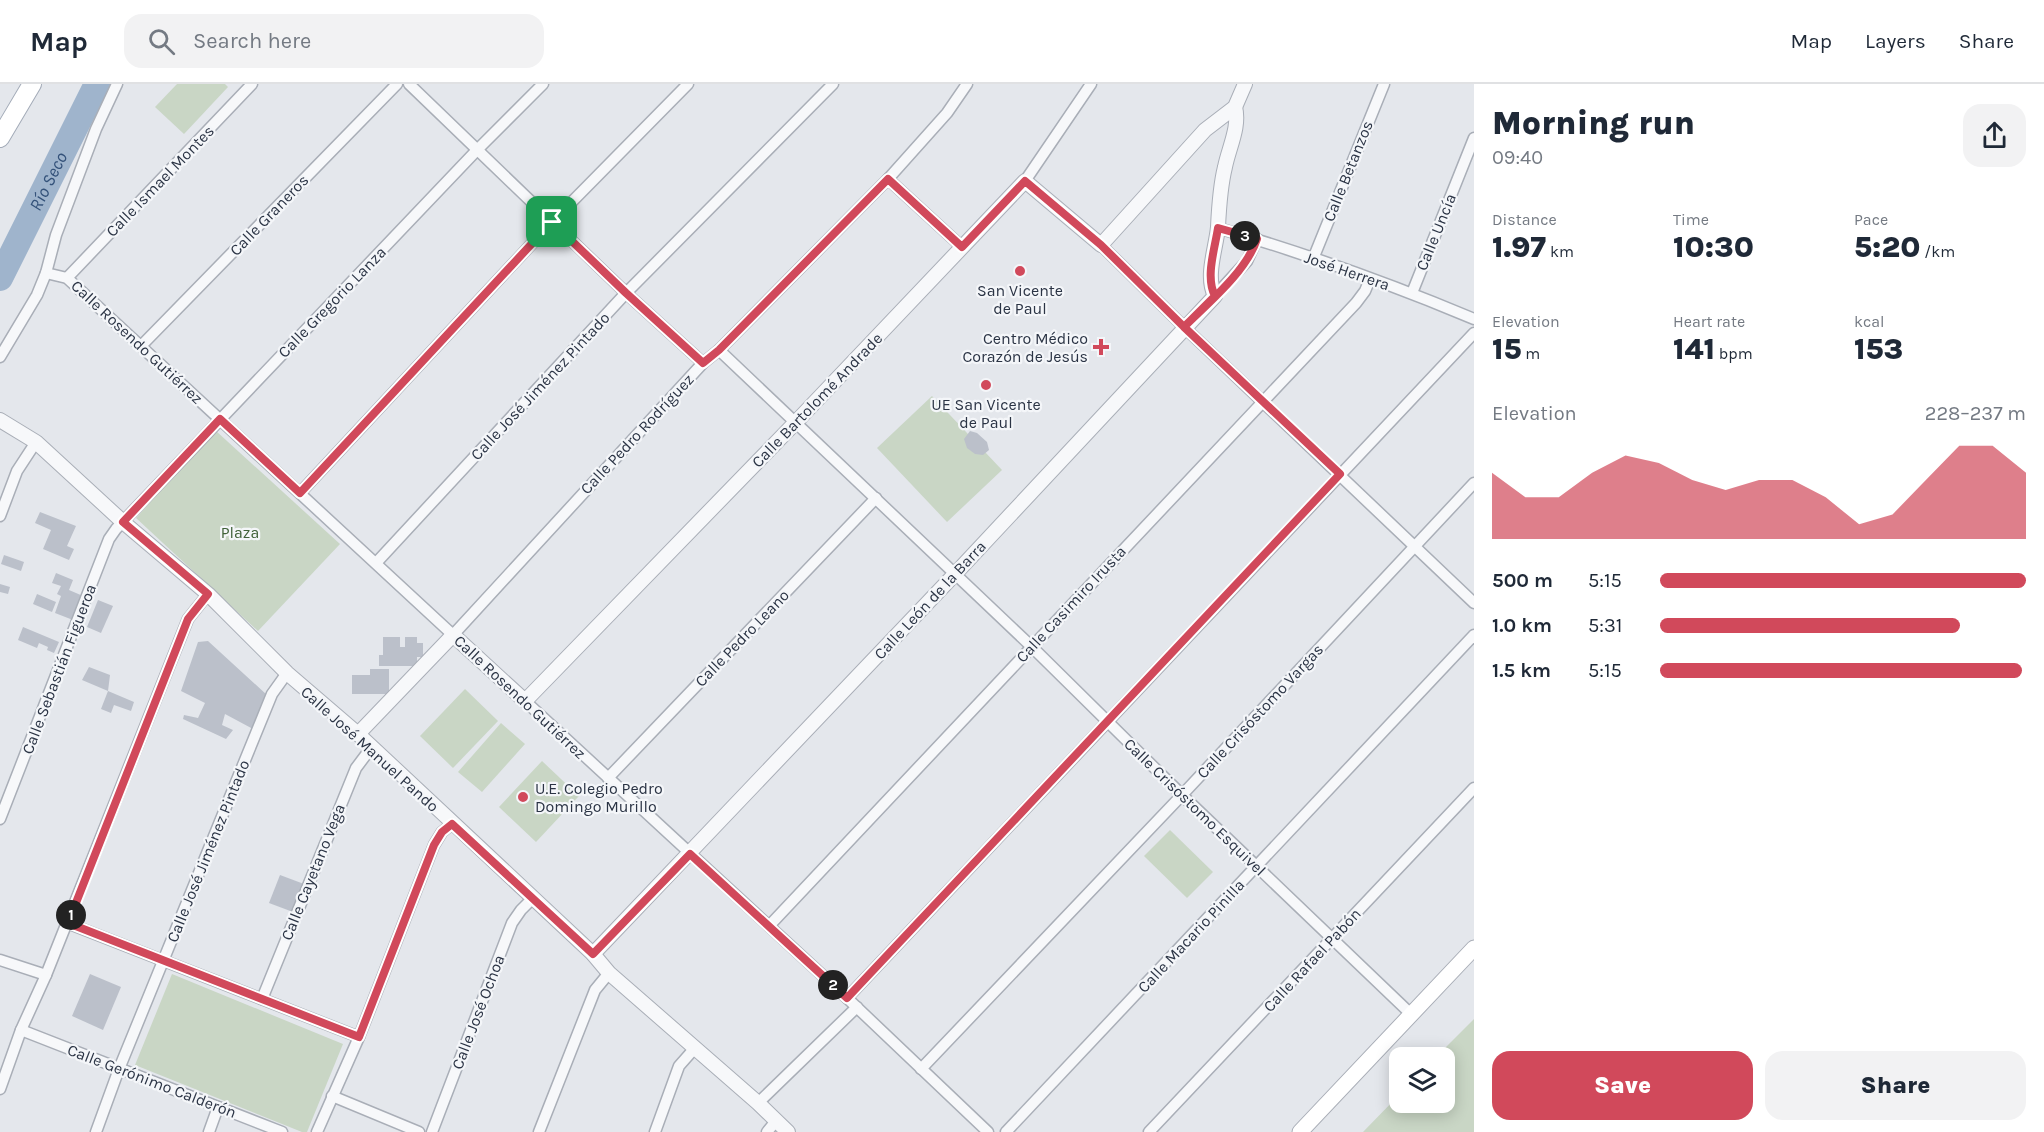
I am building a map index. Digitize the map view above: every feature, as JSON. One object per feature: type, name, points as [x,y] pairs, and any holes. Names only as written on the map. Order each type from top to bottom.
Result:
[{"type":"main road","points":[[0,138],[32,84]]},
{"type":"main road","points":[[1300,1132],[1474,948]]},
{"type":"street","points":[[0,357],[37,295],[46,273],[56,235],[92,140],[117,84]]},
{"type":"street","name":"Calle Ismael Montes","points":[[68,278],[252,84]]},
{"type":"street","name":"Calle Graneros","points":[[141,346],[397,84]]},
{"type":"street","points":[[409,84],[626,293],[703,363]]},
{"type":"street","name":"Calle Gregorio Lanza","points":[[123,522],[477,150],[543,84]]},
{"type":"street","points":[[300,493],[552,222],[688,84]]},
{"type":"street","name":"Calle José Jiménez Pintado","points":[[376,563],[626,293],[833,84]]},
{"type":"street","name":"Calle Pedro Rodríguez","points":[[358,734],[453,635],[703,363],[719,350],[888,179],[947,113],[968,84]]},
{"type":"street","name":"Calle Bartolomé Andrade","points":[[525,701],[796,422],[1025,181],[1091,84]]},
{"type":"street","points":[[1101,245],[1205,130],[1235,107],[1245,84]]},
{"type":"street","name":"Calle Betanzos","points":[[1313,259],[1384,84]]},
{"type":"street","points":[[1215,296],[1211,289],[1211,274],[1218,228],[1218,201],[1237,116],[1235,107]]},
{"type":"street","name":"Calle Uncía","points":[[1412,293],[1474,138]]},
{"type":"street","points":[[888,179],[962,247]]},
{"type":"street","points":[[1025,181],[1101,245],[1474,603]]},
{"type":"street","name":"José Herrera","points":[[1218,228],[1257,239],[1412,293],[1474,319]]},
{"type":"street","name":"Calle León de la Barra","points":[[593,954],[955,574],[1215,296],[1247,261],[1257,239]]},
{"type":"street","name":"Calle Rosendo Gutiérrez","points":[[46,273],[68,278],[857,1007],[988,1132]]},
{"type":"street","name":"Calle Casimiro Irusta","points":[[769,926],[1356,303],[1370,279]]},
{"type":"street","points":[[847,998],[1474,333]]},
{"type":"street","name":"Calle Crisóstomo Esquivel","points":[[719,350],[1031,646],[1255,867],[1412,1015]]},
{"type":"street","name":"Calle José Manuel Pando","points":[[0,420],[36,442],[123,522],[208,594],[287,673],[358,734],[593,954],[609,973],[758,1103],[771,1126],[788,1132]]},
{"type":"street","points":[[0,516],[17,471],[36,442]]},
{"type":"street","name":"Calle Crisóstomo Vargas","points":[[921,1069],[1474,483]]},
{"type":"street","name":"Calle Pedro Leano","points":[[608,778],[876,498]]},
{"type":"street","name":"Calle Sebastián Figueroa","points":[[0,819],[109,539],[123,522]]},
{"type":"street","points":[[0,1089],[21,1030],[68,923],[188,619],[208,594]]},
{"type":"street","name":"Calle Macario Pinilla","points":[[1006,1132],[1474,635]]},
{"type":"street","name":"Calle José Jiménez Pintado","points":[[96,1132],[119,1069],[272,694],[287,673]]},
{"type":"street","name":"Calle Cayetano Vega","points":[[262,999],[356,768],[371,748]]},
{"type":"street","name":"Calle Rafael Pabón","points":[[1149,1132],[1474,788]]},
{"type":"street","points":[[317,1132],[359,1037],[434,845],[442,832],[452,824]]},
{"type":"street","name":"Calle José Ochoa","points":[[432,1132],[512,923],[533,898]]},
{"type":"street","points":[[68,923],[359,1037]]},
{"type":"street","points":[[0,960],[46,975]]},
{"type":"street","points":[[539,1132],[595,990],[609,973]]},
{"type":"street","points":[[758,1103],[857,1007]]},
{"type":"street","name":"Calle Gerónimo Calderón","points":[[21,1030],[282,1132]]},
{"type":"street","points":[[655,1132],[680,1066],[694,1049]]},
{"type":"street","points":[[332,1096],[419,1132]]},
{"type":"street","points":[[209,1132],[218,1107]]},
{"type":"green space","points":[[177,84],[225,84],[228,87],[184,134],[155,107]]},
{"type":"green space","points":[[932,396],[1002,470],[947,522],[877,448]]},
{"type":"green space","name":"Plaza","points":[[215,430],[340,544],[258,631],[136,518]]},
{"type":"green space","points":[[465,689],[498,721],[453,768],[420,736]]},
{"type":"green space","points":[[501,723],[525,744],[482,792],[458,772]]},
{"type":"green space","points":[[542,761],[579,796],[536,842],[499,807]]},
{"type":"green space","points":[[1170,830],[1213,872],[1187,898],[1144,856]]},
{"type":"green space","points":[[172,974],[343,1044],[307,1132],[302,1132],[135,1065]]},
{"type":"green space","points":[[1474,1019],[1474,1132],[1363,1132],[1389,1105],[1389,1113],[1455,1113],[1455,1047],[1446,1047]]},
{"type":"building","points":[[970,431],[977,433],[987,442],[989,450],[983,455],[975,454],[967,448],[964,439]]},
{"type":"building","points":[[40,512],[76,526],[67,546],[74,549],[69,560],[43,549],[51,530],[35,523]]},
{"type":"building","points":[[4,555],[24,562],[21,571],[1,564]]},
{"type":"building","points":[[56,573],[73,580],[69,590],[83,596],[73,620],[55,613],[61,596],[57,594],[61,586],[52,583]]},
{"type":"building","points":[[0,584],[10,587],[8,594],[0,592]]},
{"type":"building","points":[[37,594],[56,602],[52,612],[33,604]]},
{"type":"building","points":[[98,600],[113,606],[101,633],[87,627]]},
{"type":"building","points":[[23,627],[59,642],[54,653],[39,643],[37,648],[18,640]]},
{"type":"building","points":[[383,637],[400,637],[400,647],[405,647],[405,637],[417,637],[417,643],[423,643],[423,657],[417,657],[417,666],[379,666],[379,655],[383,655]]},
{"type":"building","points":[[208,641],[267,695],[253,729],[225,714],[222,725],[233,730],[226,739],[183,719],[184,715],[198,718],[205,703],[181,691],[198,642]]},
{"type":"building","points":[[89,667],[110,675],[108,691],[82,680]]},
{"type":"building","points":[[370,669],[389,669],[389,694],[352,694],[352,675],[370,675]]},
{"type":"building","points":[[108,691],[134,702],[131,711],[114,705],[111,713],[101,709]]},
{"type":"building","points":[[280,875],[304,884],[293,912],[269,903]]},
{"type":"building","points":[[90,974],[121,987],[103,1030],[72,1016]]},
{"type":"waterway","name":"Río Seco","points":[[0,278],[97,84]]},
{"type":"place","name":"San Vicente de Paul","points":[[1020,271]]},
{"type":"place","name":"Centro Médico Corazón de Jesús","points":[[1101,347]]},
{"type":"place","name":"UE San Vicente de Paul","points":[[986,385]]},
{"type":"place","name":"U.E. Colegio Pedro Domingo Murillo","points":[[523,797]]},
{"type":"route","points":[[552,222],[300,493],[220,419],[123,522],[208,594],[188,619],[68,923],[359,1037],[434,845],[442,832],[452,824],[593,954],[690,854],[847,998],[1340,474],[1184,327],[1215,296],[1247,261],[1254,250],[1257,239],[1218,228],[1211,274],[1211,289],[1215,296],[1184,327],[1101,245],[1025,181],[962,247],[888,179],[719,350],[703,363],[552,222]]}]
